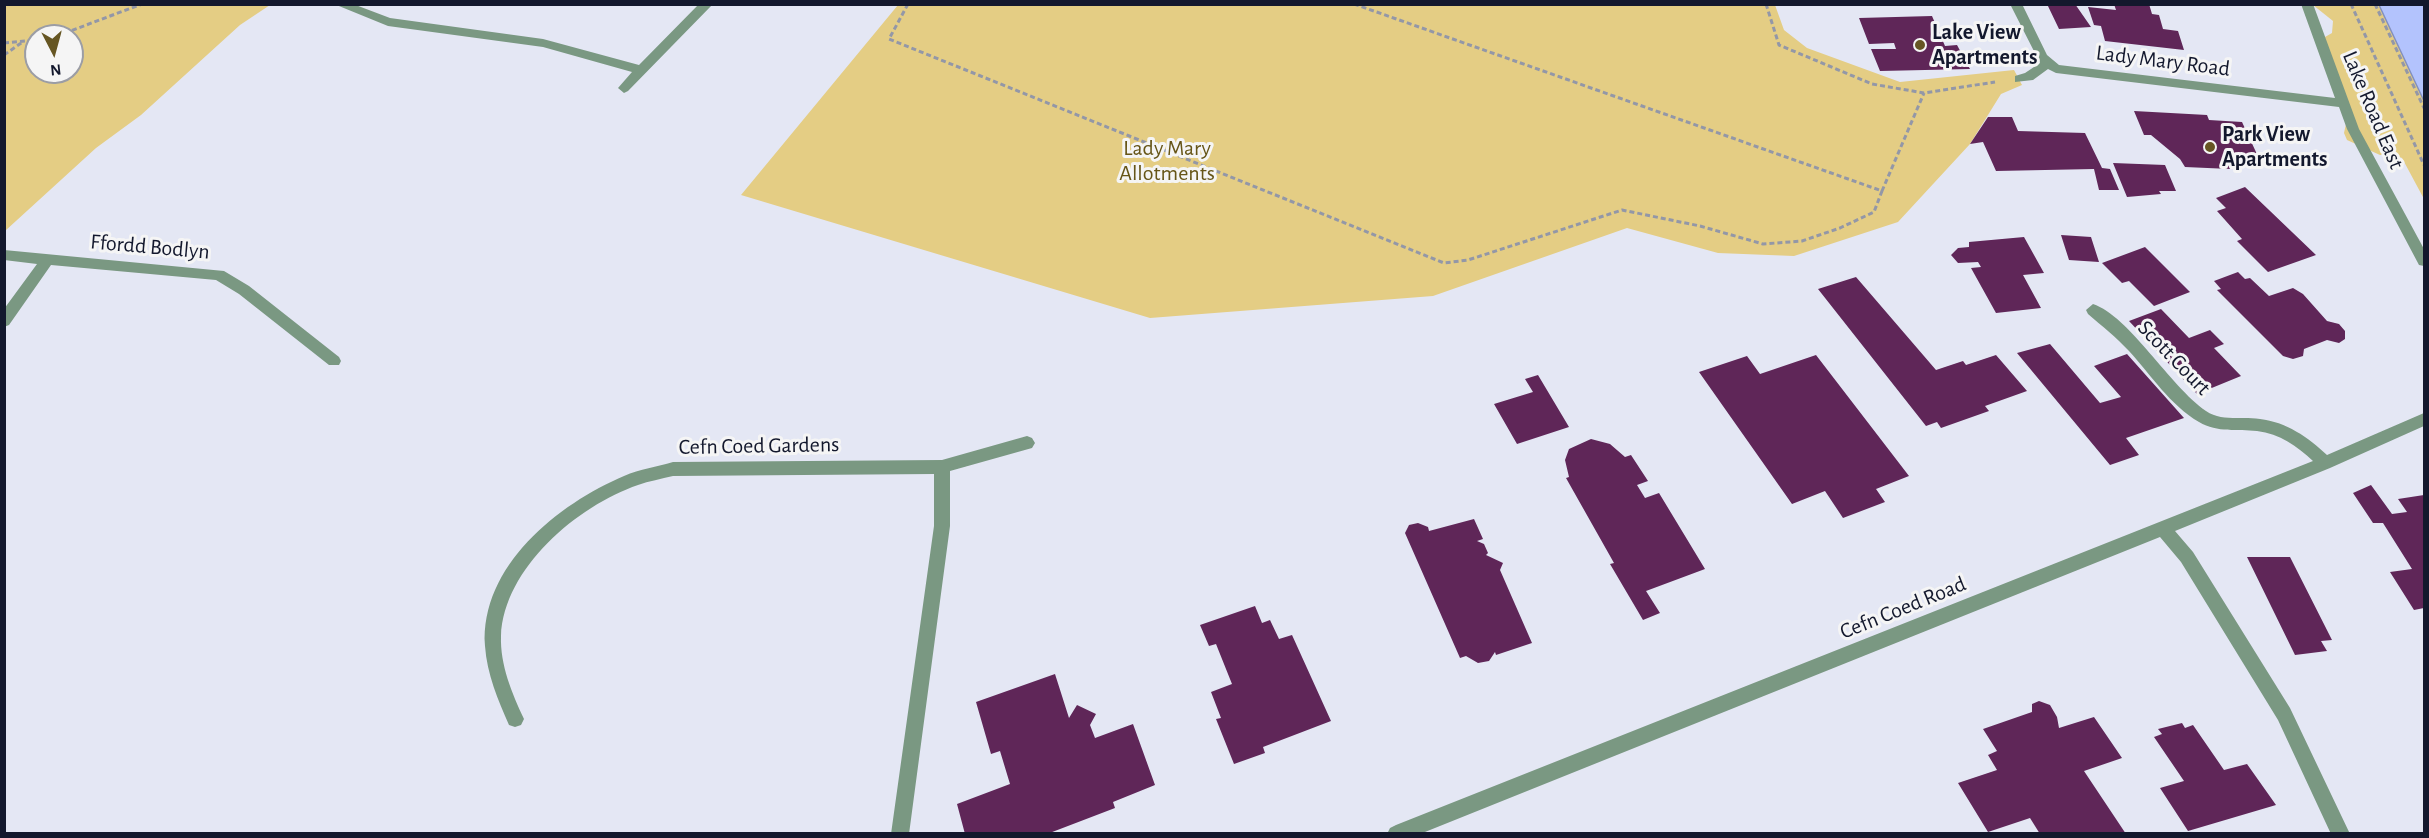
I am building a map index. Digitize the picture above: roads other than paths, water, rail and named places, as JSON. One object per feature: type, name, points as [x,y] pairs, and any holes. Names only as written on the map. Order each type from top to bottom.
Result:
[{"type":"street","points":[[340,4],[388,22],[543,43],[641,70]]},
{"type":"street","points":[[624,88],[707,4]]},
{"type":"street","points":[[2016,4],[2047,64],[2029,76],[2019,79]]},
{"type":"street","name":"Lake Road East","points":[[2307,4],[2342,103],[2384,189],[2424,261]]},
{"type":"street","name":"Lady Mary Road","points":[[2047,64],[2068,71],[2342,103]]},
{"type":"street","name":"Ffordd Bodlyn","points":[[4,255],[219,275],[244,290],[334,361]]},
{"type":"street","points":[[4,321],[48,258]]},
{"type":"street","name":"Scott Court","points":[[2093,310],[2124,336],[2187,406],[2207,419],[2223,424],[2259,425],[2284,431],[2303,441],[2325,463]]},
{"type":"street","name":"Cefn Coed Road","points":[[1396,834],[2163,529],[2325,463],[2424,418]]},
{"type":"street","name":"Cefn Coed Gardens","points":[[515,718],[499,683],[493,635],[503,592],[533,547],[577,508],[630,481],[673,468],[942,467],[1027,443]]},
{"type":"street","points":[[900,834],[942,526],[942,467]]},
{"type":"street","points":[[2163,529],[2187,557],[2283,714],[2341,834]]},
{"type":"water","points":[[2379,5],[2424,5],[2424,101]]},
{"type":"place","name":"Lake View Apartments","points":[[1920,45]]},
{"type":"place","name":"Park View Apartments","points":[[2210,147]]},
{"type":"park label","name":"Lady Mary Allotments","points":[[1167,160]]}]
